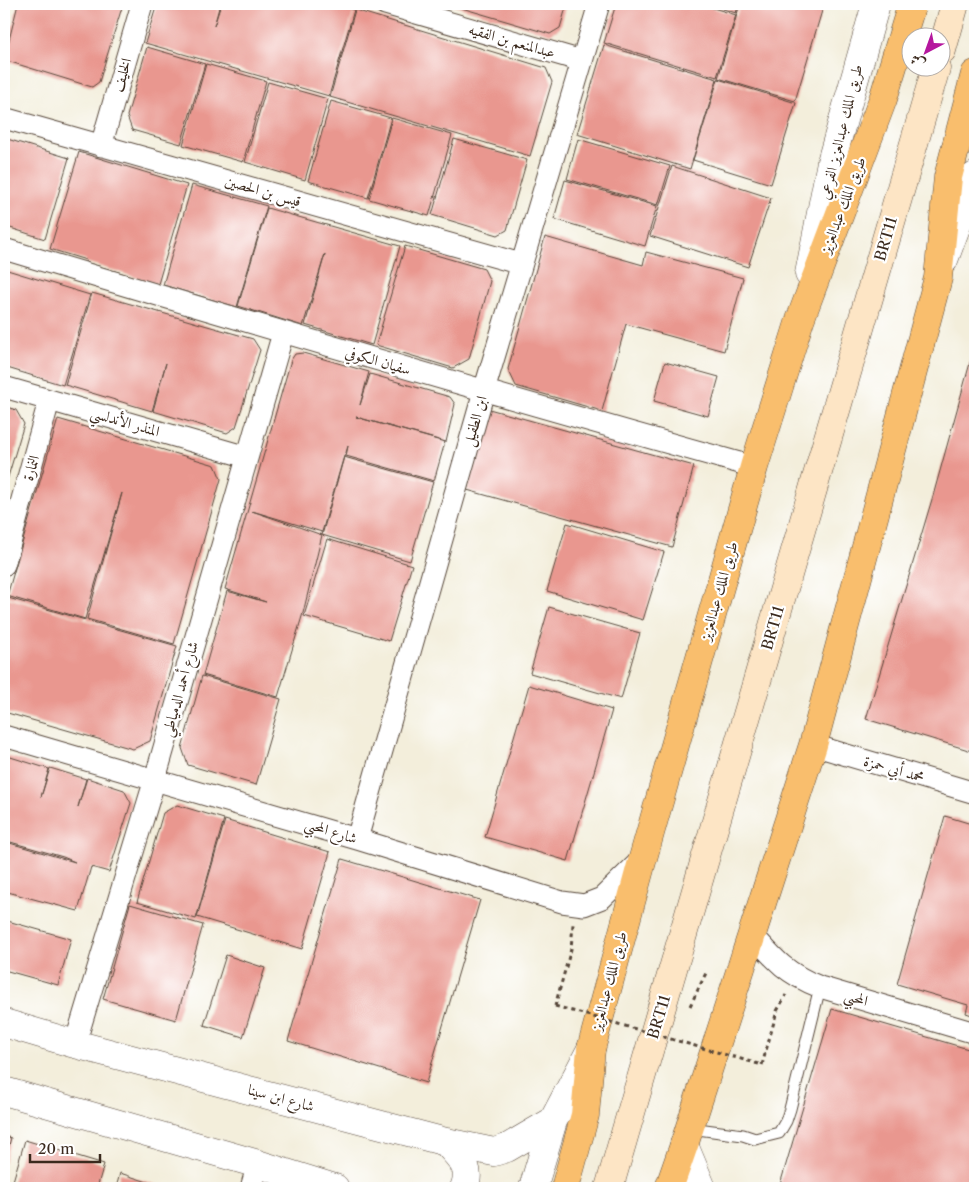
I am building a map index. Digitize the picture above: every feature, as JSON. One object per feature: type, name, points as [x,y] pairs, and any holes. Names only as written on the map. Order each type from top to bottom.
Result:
[{"type":"main road","name":"طريق الملك عبدالعزيز","points":[[565,1188],[585,1115],[591,1049],[754,467],[800,320],[883,99],[912,4]]},
{"type":"main road","points":[[948,28],[955,4]]},
{"type":"main road","points":[[669,1188],[813,745],[938,278],[948,177],[975,74]]},
{"type":"main road","name":"BRT11","points":[[609,1188],[933,78]]},
{"type":"street","name":"الخليف","points":[[101,146],[142,4]]},
{"type":"street","name":"عبدالمنعم بن الفقيه","points":[[384,4],[582,61]]},
{"type":"street","name":"ابن الطفيل","points":[[357,839],[521,264],[599,4]]},
{"type":"street","name":"طريق الملك عبدالعزيز الفرعي","points":[[800,320],[831,162],[876,4]]},
{"type":"street","name":"قيس بن الحصين","points":[[4,118],[521,264]]},
{"type":"street","points":[[938,278],[975,176]]},
{"type":"street","name":"سفيان الكوفي","points":[[4,248],[484,392],[754,467]]},
{"type":"street","name":"شارع أحمد الدمياطي","points":[[76,1044],[284,333]]},
{"type":"street","name":"المنذر الأندلسي","points":[[4,387],[247,457]]},
{"type":"street","name":"النمارة","points":[[4,565],[49,401]]},
{"type":"street","name":"شارع المحبي","points":[[4,736],[357,839],[562,902],[584,905],[602,898],[643,858]]},
{"type":"street","name":"محمد أبي حمزة","points":[[813,745],[975,793]]},
{"type":"street","name":"المحبي","points":[[752,934],[774,959],[796,976],[820,988],[975,1033]]},
{"type":"street","name":"شارع ابن سينا","points":[[4,1023],[76,1044],[446,1142],[494,1152],[507,1148],[554,1121]]},
{"type":"street","points":[[533,1188],[554,1121],[591,1049]]},
{"type":"street","points":[[4,1091],[255,1176],[335,1188]]},
{"type":"street","points":[[687,1137],[702,1188]]},
{"type":"street","points":[[446,1142],[466,1167],[468,1174],[464,1188]]},
{"type":"lane","points":[[687,1137],[743,1135],[755,1139],[779,1134],[790,1109],[820,988]]},
{"type":"path","points":[[571,949],[555,1006],[762,1066],[778,1011]]},
{"type":"building","points":[[18,4],[123,4],[99,82],[92,87],[4,60]]},
{"type":"building","points":[[157,4],[220,4],[214,26],[221,4],[332,4],[354,10],[329,96],[145,43]]},
{"type":"building","points":[[448,4],[567,4],[560,28],[550,34]]},
{"type":"building","points":[[616,4],[700,4],[736,15],[717,77],[604,43]]},
{"type":"building","points":[[707,4],[739,4],[736,13]]},
{"type":"building","points":[[740,4],[824,4],[795,101],[718,78]]},
{"type":"building","points":[[355,10],[546,68],[552,82],[530,156],[330,97]]},
{"type":"building","points":[[604,45],[717,79],[690,169],[577,134]]},
{"type":"building","points":[[147,47],[205,64],[181,144],[132,130],[127,116]]},
{"type":"building","points":[[206,64],[266,81],[243,162],[183,145]]},
{"type":"building","points":[[718,79],[796,103],[771,184],[693,160]]},
{"type":"building","points":[[268,82],[328,99],[305,180],[245,162]]},
{"type":"building","points":[[331,101],[391,118],[368,198],[308,181]]},
{"type":"building","points":[[392,118],[452,135],[429,216],[369,199]]},
{"type":"building","points":[[4,138],[69,158],[45,239],[4,226]]},
{"type":"building","points":[[454,139],[527,160],[507,230],[498,235],[432,215]]},
{"type":"building","points":[[578,139],[670,166],[658,205],[567,179]]},
{"type":"building","points":[[79,152],[187,185],[158,284],[85,262],[86,260],[50,249]]},
{"type":"building","points":[[672,166],[771,198],[748,267],[650,236]]},
{"type":"building","points":[[565,180],[657,206],[645,246],[554,219]]},
{"type":"building","points":[[192,185],[267,206],[237,307],[163,285]]},
{"type":"building","points":[[267,208],[400,246],[372,345],[305,325],[325,254],[303,326],[238,306]]},
{"type":"building","points":[[545,237],[643,265],[646,252],[743,278],[724,351],[626,324],[602,411],[516,386],[508,369]]},
{"type":"building","points":[[405,246],[484,269],[490,281],[469,359],[453,368],[376,345]]},
{"type":"building","points":[[4,269],[90,295],[63,385],[4,367]]},
{"type":"building","points":[[92,293],[253,339],[260,350],[236,427],[227,433],[153,411],[166,363],[152,411],[65,385]]},
{"type":"building","points":[[975,345],[975,752],[866,719],[933,496]]},
{"type":"building","points":[[303,353],[369,372],[360,405],[370,374],[450,397],[455,404],[446,442],[356,417],[445,442],[434,481],[346,456],[348,446],[322,532],[252,511],[322,535],[303,613],[278,697],[203,675],[227,591],[266,602],[225,589],[291,360],[295,354]]},
{"type":"building","points":[[665,362],[719,377],[708,416],[654,401]]},
{"type":"building","points":[[4,406],[16,410],[24,424],[4,490]]},
{"type":"building","points":[[489,409],[694,466],[672,547],[467,490]]},
{"type":"building","points":[[58,419],[215,465],[221,479],[174,644],[87,619],[122,493],[85,619],[7,596]]},
{"type":"building","points":[[344,457],[433,482],[410,561],[322,535]]},
{"type":"building","points":[[567,523],[664,552],[643,620],[547,591]]},
{"type":"building","points":[[327,539],[412,565],[389,641],[304,616]]},
{"type":"building","points":[[8,598],[177,646],[150,741],[133,749],[4,712],[4,612]]},
{"type":"building","points":[[549,607],[640,633],[621,699],[530,673]]},
{"type":"building","points":[[202,676],[281,699],[256,785],[188,765],[182,748]]},
{"type":"building","points":[[529,685],[612,710],[568,861],[485,837]]},
{"type":"building","points":[[4,755],[49,769],[41,797],[50,768],[86,779],[78,807],[87,778],[124,790],[131,803],[109,872],[91,867],[78,911],[4,891]],"holes":[[[7,841],[75,862],[6,842]]]},
{"type":"building","points":[[177,805],[224,819],[196,919],[137,902],[163,813]]},
{"type":"building","points":[[945,816],[975,825],[975,1016],[966,1013],[968,1005],[897,984]]},
{"type":"building","points":[[225,820],[330,852],[302,949],[197,917]]},
{"type":"building","points":[[342,859],[480,900],[426,1083],[288,1041]]},
{"type":"building","points":[[130,904],[203,925],[176,1020],[103,999]]},
{"type":"building","points":[[4,920],[71,939],[58,985],[4,970]]},
{"type":"building","points":[[226,955],[265,968],[243,1037],[204,1025]]},
{"type":"building","points":[[832,1009],[975,1051],[975,1188],[779,1188]]},
{"type":"building","points":[[4,1136],[11,1138],[4,1163]]},
{"type":"building","points":[[25,1140],[104,1164],[97,1188],[11,1188]]},
{"type":"building","points":[[120,1173],[166,1188],[116,1188]]}]
